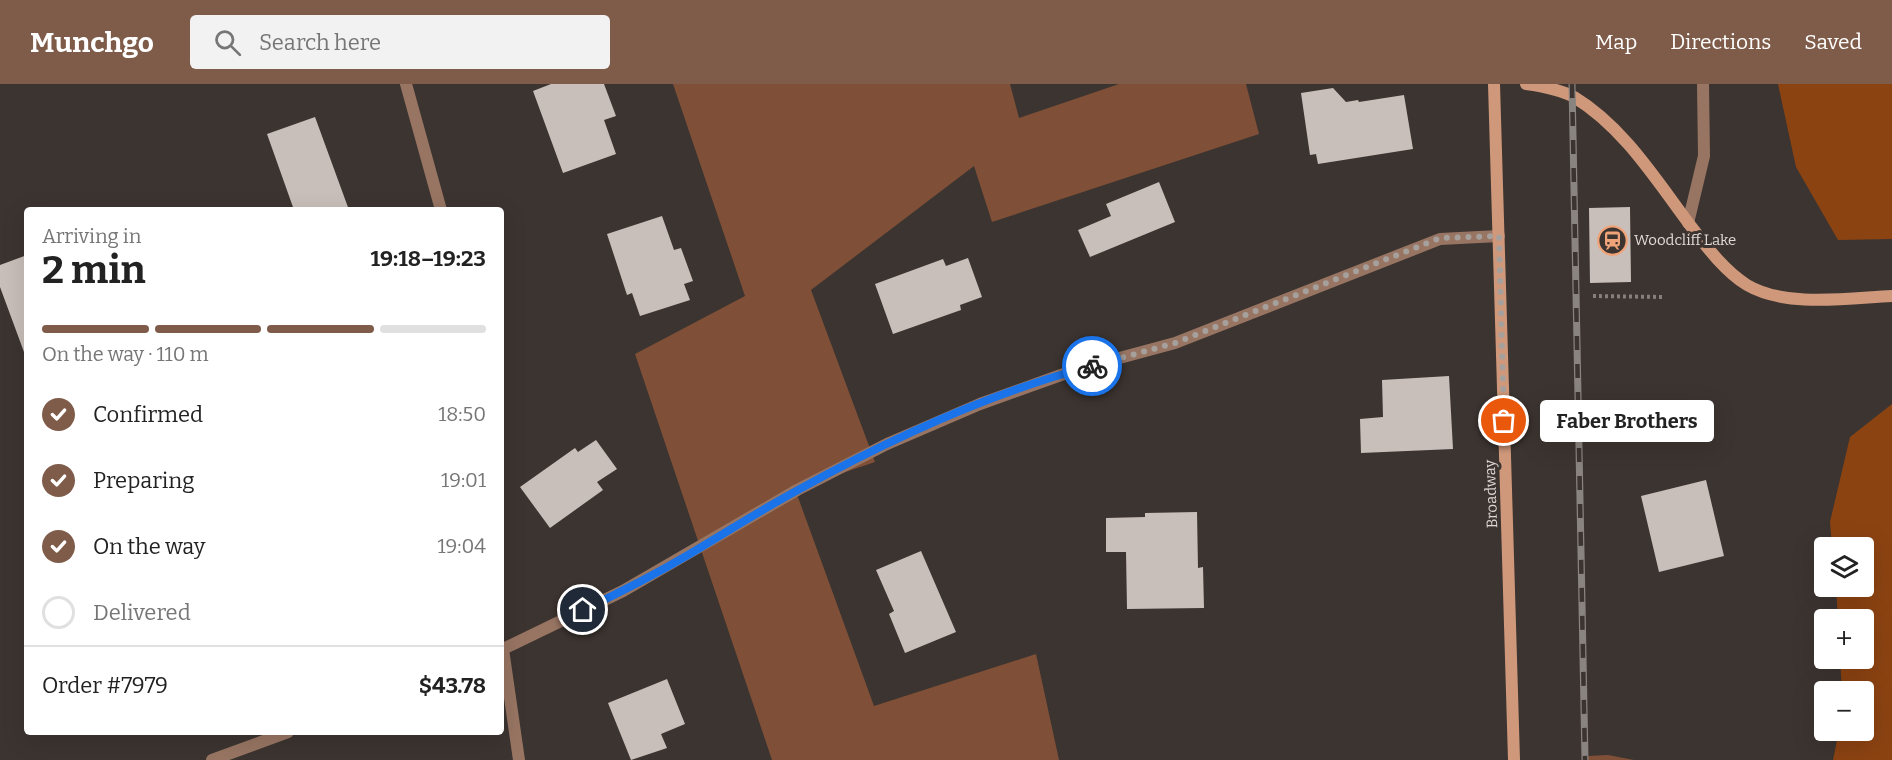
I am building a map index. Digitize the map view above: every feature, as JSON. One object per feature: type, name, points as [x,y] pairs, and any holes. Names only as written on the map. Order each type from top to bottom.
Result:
[{"type":"street","points":[[406,84],[440,207]]},
{"type":"street","name":"Broadway","points":[[1494,84],[1514,760]]},
{"type":"street","points":[[1526,84],[1572,96],[1602,117],[1630,146],[1688,223],[1727,269],[1748,285],[1768,293],[1801,299],[1892,296]]},
{"type":"street","points":[[1688,223],[1704,156],[1703,84]]},
{"type":"street","points":[[504,649],[623,591],[797,490],[887,444],[980,404],[1075,370],[1175,343],[1440,238],[1499,236]]},
{"type":"street","points":[[504,663],[519,760]]},
{"type":"street","points":[[212,760],[280,735]]},
{"type":"path","points":[[1593,296],[1663,297]]},
{"type":"shaded area","points":[[673,84],[1010,84],[1019,118],[1119,84],[1246,84],[1259,134],[992,222],[974,166],[811,290],[875,462],[795,489],[874,706],[1036,654],[1059,760],[772,760],[635,354],[745,296]]},
{"type":"shaded area","points":[[1778,84],[1892,84],[1892,239],[1838,240],[1796,167]]},
{"type":"shaded area","points":[[1892,404],[1892,760],[1833,760],[1837,741],[1874,741],[1874,681],[1841,681],[1841,669],[1874,669],[1874,609],[1837,609],[1837,597],[1874,597],[1874,537],[1831,537],[1830,522],[1850,437]]},
{"type":"shaded area","points":[[1607,755],[1634,760],[1588,760],[1588,756]]},
{"type":"building","points":[[551,84],[604,84],[616,116],[604,120],[616,154],[563,173],[533,91]]},
{"type":"building","points":[[1333,88],[1346,102],[1404,95],[1413,149],[1318,164],[1316,154],[1310,155],[1301,93]]},
{"type":"building","points":[[315,117],[348,207],[293,207],[267,134]]},
{"type":"building","points":[[1159,182],[1175,222],[1090,257],[1078,230],[1111,216],[1106,204]]},
{"type":"building","points":[[1630,207],[1631,282],[1590,283],[1589,208]]},
{"type":"building","points":[[662,216],[674,250],[681,248],[693,281],[684,284],[690,300],[640,316],[632,293],[627,295],[607,234]]},
{"type":"building","points":[[24,256],[24,352],[0,287],[0,265]]},
{"type":"building","points":[[968,258],[982,297],[960,305],[961,310],[893,334],[875,284],[943,259],[946,266]]},
{"type":"building","points":[[1449,376],[1453,449],[1361,453],[1360,419],[1383,417],[1382,380]]},
{"type":"building","points":[[596,440],[617,469],[597,482],[603,490],[550,528],[520,487],[575,448],[578,452]]},
{"type":"building","points":[[1706,480],[1724,556],[1659,572],[1641,496]]},
{"type":"building","points":[[1197,512],[1198,568],[1203,567],[1204,608],[1127,609],[1126,552],[1106,552],[1106,518],[1145,517],[1145,513]]},
{"type":"building","points":[[921,551],[956,632],[905,653],[889,614],[894,611],[876,570]]},
{"type":"building","points":[[667,679],[685,724],[661,734],[667,748],[631,760],[608,703]]},
{"type":"railway","points":[[1572,84],[1585,760]]},
{"type":"way so far","points":[[1092,366],[1175,343],[1440,238],[1499,236],[1504,421]]},
{"type":"place","name":"Woodcliff Lake","points":[[1613,240]]},
{"type":"place","name":"Faber Brothers","points":[[1504,421]]},
{"type":"route","points":[[583,610],[688,555],[797,490],[887,444],[980,404],[1092,366]]}]
